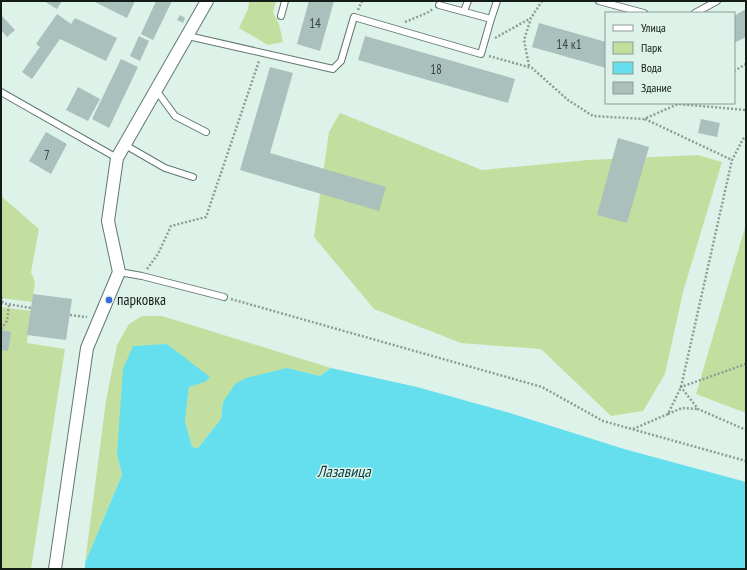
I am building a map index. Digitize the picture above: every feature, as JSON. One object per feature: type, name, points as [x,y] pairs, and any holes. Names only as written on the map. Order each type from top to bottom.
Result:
[{"type":"street","points":[[55,569],[87,348],[119,272],[108,221],[117,158],[207,1]]},
{"type":"lane","points":[[281,16],[285,1]]},
{"type":"lane","points":[[464,11],[468,1]]},
{"type":"lane","points":[[188,36],[333,69],[341,61],[354,18],[481,54],[497,1]]},
{"type":"lane","points":[[600,1],[610,2],[641,12]]},
{"type":"lane","points":[[697,12],[718,1]]},
{"type":"lane","points":[[439,5],[491,19]]},
{"type":"lane","points":[[156,90],[175,116],[206,132]]},
{"type":"lane","points":[[1,92],[117,158]]},
{"type":"lane","points":[[125,145],[165,168],[193,177]]},
{"type":"lane","points":[[119,272],[142,276],[224,297]]},
{"type":"path","points":[[529,66],[524,40],[531,18],[542,1]]},
{"type":"path","points":[[389,28],[428,13],[439,5]]},
{"type":"path","points":[[484,44],[531,18]]},
{"type":"path","points":[[481,54],[529,66],[568,100],[593,116],[644,119],[732,160]]},
{"type":"path","points":[[142,276],[158,254],[171,226],[206,217],[260,60]]},
{"type":"path","points":[[735,70],[746,64]]},
{"type":"path","points":[[644,119],[679,104],[746,110]]},
{"type":"path","points":[[668,414],[681,387],[732,160],[743,139],[746,137]]},
{"type":"path","points":[[1,297],[2,304],[31,308]]},
{"type":"path","points":[[224,297],[542,387],[603,420],[746,462]]},
{"type":"path","points":[[1,329],[7,321],[10,305]]},
{"type":"path","points":[[70,315],[99,319]]},
{"type":"path","points":[[681,387],[746,364]]},
{"type":"path","points":[[681,387],[698,409]]},
{"type":"path","points":[[633,429],[682,408],[698,409],[746,430]]},
{"type":"green space","points":[[249,1],[276,1],[273,12],[279,24],[283,42],[268,45],[239,28],[248,9]]},
{"type":"green space","points":[[340,113],[482,170],[588,160],[698,155],[722,162],[683,292],[665,374],[643,411],[611,416],[541,349],[461,343],[374,309],[314,237],[329,132]]},
{"type":"green space","points":[[1,196],[39,229],[31,272],[35,282],[32,302],[1,298]]},
{"type":"green space","points":[[746,224],[746,413],[696,394]]},
{"type":"green space","points":[[1,307],[31,311],[27,343],[65,349],[31,569],[1,569]]},
{"type":"green space","points":[[142,316],[162,316],[331,368],[320,376],[287,368],[223,402],[221,419],[198,448],[192,447],[185,421],[189,386],[205,382],[167,344],[117,454],[122,475],[85,563],[106,401],[117,345],[129,324]]},
{"type":"water","name":"Лазавица","points":[[167,344],[210,377],[205,382],[189,387],[185,421],[192,447],[198,448],[221,419],[223,402],[235,384],[246,378],[287,368],[320,376],[331,368],[417,387],[510,413],[624,449],[746,482],[746,569],[85,569],[85,563],[122,475],[117,454],[123,369],[133,346]]},
{"type":"building","points":[[44,1],[62,1],[57,9]]},
{"type":"building","points":[[93,1],[135,1],[127,18]]},
{"type":"building","points":[[156,1],[172,1],[153,40],[141,34]]},
{"type":"building","points":[[309,1],[334,1],[320,51],[297,44]]},
{"type":"building","points":[[746,9],[746,37],[735,42],[735,15]]},
{"type":"building","points":[[57,14],[71,24],[75,18],[117,38],[106,61],[60,39],[32,79],[22,72],[40,47],[36,44]]},
{"type":"building","points":[[1,15],[15,30],[7,37],[1,30]]},
{"type":"building","points":[[180,15],[185,18],[183,23],[177,20]]},
{"type":"building","points":[[539,23],[605,42],[605,68],[532,47]]},
{"type":"building","points":[[139,36],[149,41],[140,61],[130,56]]},
{"type":"building","points":[[365,36],[515,79],[508,103],[358,60]]},
{"type":"building","points":[[121,59],[138,67],[109,128],[92,119]]},
{"type":"building","points":[[270,67],[293,73],[270,153],[386,187],[379,211],[240,170]]},
{"type":"building","points":[[78,87],[100,99],[88,121],[66,110]]},
{"type":"building","points":[[701,119],[720,123],[717,137],[698,133]]},
{"type":"building","points":[[46,132],[67,144],[51,174],[29,161]]},
{"type":"building","points":[[618,138],[649,147],[627,223],[597,215]]},
{"type":"building","points":[[33,294],[72,299],[66,340],[27,335]]},
{"type":"building","points":[[1,330],[11,332],[8,351],[1,350]]},
{"type":"place","name":"парковка","points":[[109,300]]}]
